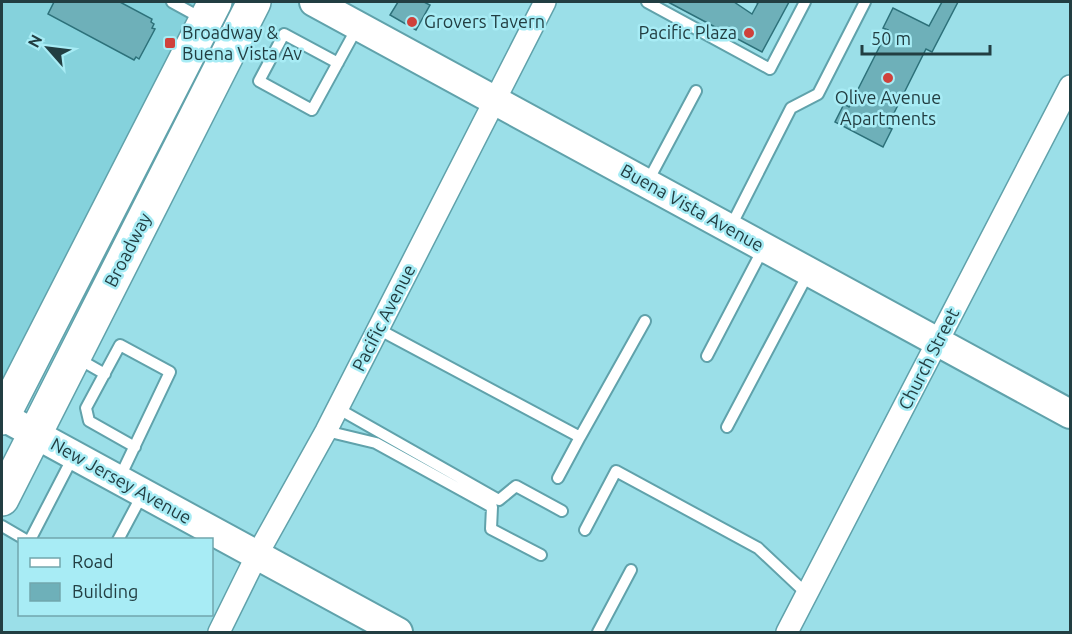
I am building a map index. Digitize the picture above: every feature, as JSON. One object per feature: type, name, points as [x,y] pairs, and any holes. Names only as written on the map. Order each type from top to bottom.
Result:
[{"type":"main road","name":"Broadway","points":[[2,499],[254,2]]},
{"type":"main road","name":"Broadway","points":[[2,416],[211,11]]},
{"type":"street","name":"Buena Vista Avenue","points":[[314,2],[1071,414]]},
{"type":"street","name":"Pacific Avenue","points":[[219,633],[257,555],[326,431],[545,2]]},
{"type":"street","name":"Church Street","points":[[787,633],[1071,86]]},
{"type":"street","name":"New Jersey Avenue","points":[[2,416],[398,633]]},
{"type":"lane","points":[[172,2],[211,11]]},
{"type":"lane","points":[[647,2],[770,69],[805,2]]},
{"type":"lane","points":[[730,228],[791,108],[818,94],[865,2]]},
{"type":"lane","points":[[338,63],[284,34],[259,81],[312,110],[338,63],[358,26]]},
{"type":"lane","points":[[647,183],[696,91]]},
{"type":"lane","points":[[707,356],[764,247]]},
{"type":"lane","points":[[727,427],[809,271]]},
{"type":"lane","points":[[558,478],[645,321]]},
{"type":"lane","points":[[378,329],[580,437]]},
{"type":"lane","points":[[119,480],[135,447],[170,372],[120,345],[86,408],[89,421],[135,447]]},
{"type":"lane","points":[[74,356],[105,374]]},
{"type":"lane","points":[[337,408],[499,500],[516,486],[562,511]]},
{"type":"lane","points":[[326,431],[376,443],[492,507],[491,529],[541,555]]},
{"type":"lane","points":[[29,538],[74,455]]},
{"type":"lane","points":[[585,530],[616,471],[758,548],[807,594]]},
{"type":"lane","points":[[119,538],[143,493]]},
{"type":"lane","points":[[2,526],[24,538]]},
{"type":"lane","points":[[598,633],[631,570]]},
{"type":"shaded area","points":[[2,2],[210,2],[2,413]]},
{"type":"building","points":[[54,2],[120,2],[152,19],[151,22],[154,24],[152,28],[155,29],[139,59],[136,57],[134,60],[48,14]]},
{"type":"building","name":"Grovers Tavern","points":[[398,2],[424,2],[430,5],[416,30],[390,15]]},
{"type":"building","name":"Pacific Plaza","points":[[668,2],[734,2],[752,14],[758,3],[755,2],[789,2],[762,52]]},
{"type":"building","name":"Olive Avenue Apartments","points":[[942,2],[958,2],[932,52],[926,49],[887,127],[892,129],[883,147],[835,122],[844,104],[849,107],[888,30],[883,28],[893,8],[929,26]]},
{"type":"place","name":"Grovers Tavern","points":[[412,22]]},
{"type":"place","name":"Pacific Plaza","points":[[749,33]]},
{"type":"place","name":"Broadway & Buena Vista Av","points":[[170,43]]},
{"type":"place","name":"Olive Avenue Apartments","points":[[888,78]]}]
